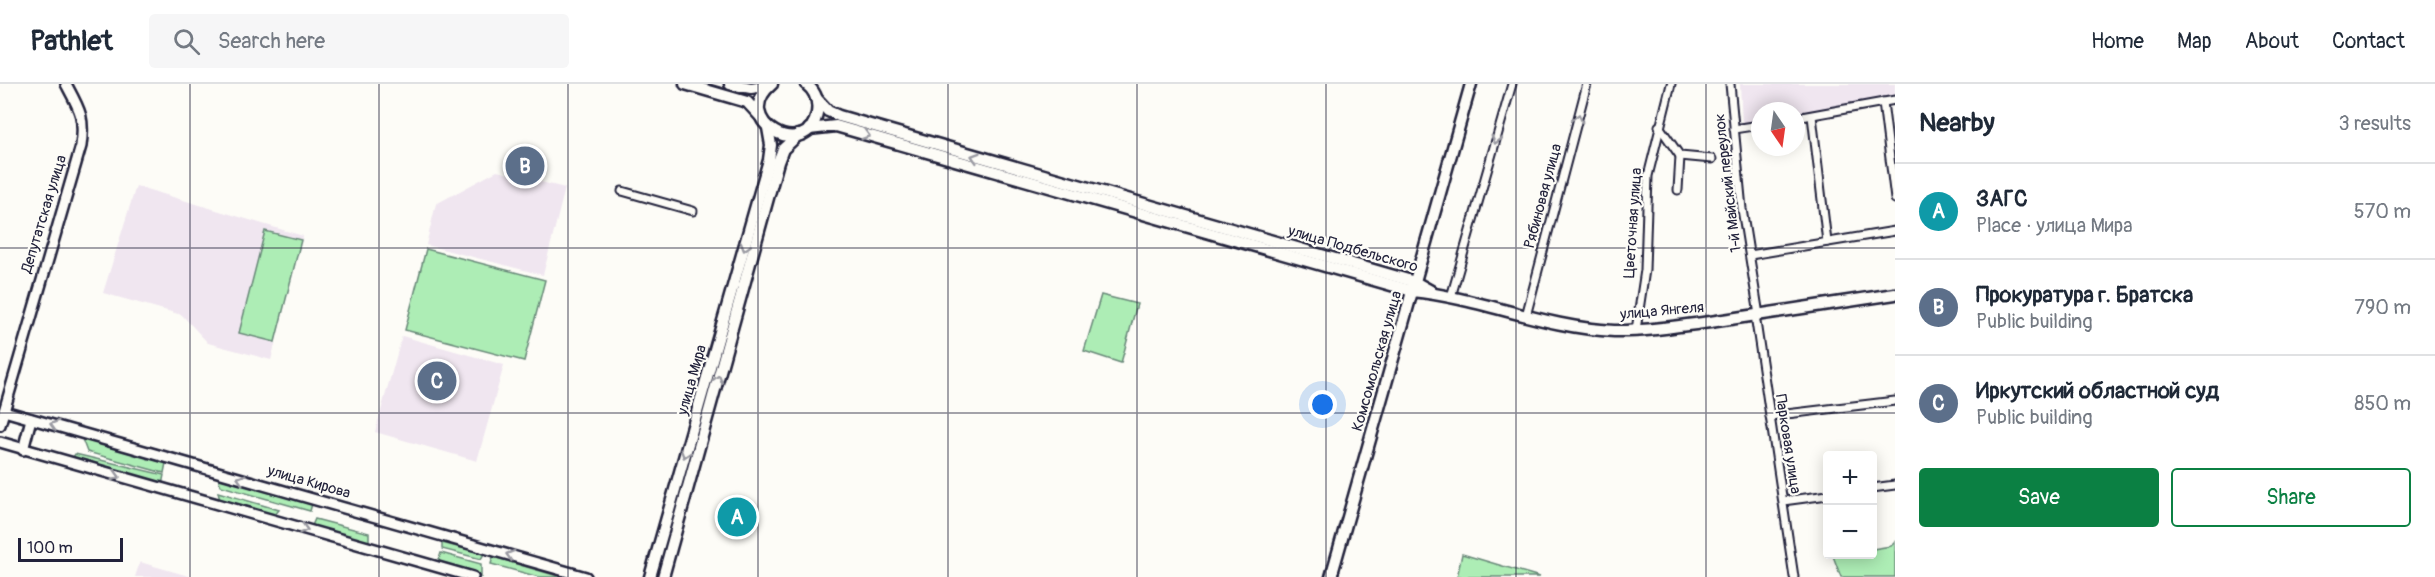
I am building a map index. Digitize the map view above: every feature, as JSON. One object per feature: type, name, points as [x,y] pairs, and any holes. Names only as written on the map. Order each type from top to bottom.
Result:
[{"type":"main road","points":[[685,84],[747,102],[762,118],[768,128],[771,152],[766,192]]},
{"type":"main road","points":[[730,84],[751,88],[771,85]]},
{"type":"main road","name":"Комсомольская улица","points":[[1331,577],[1471,84]]},
{"type":"main road","points":[[762,118],[760,100],[771,85]]},
{"type":"main road","points":[[766,192],[783,148],[809,129],[816,118],[816,98],[808,85]]},
{"type":"main road","name":"улица Подбельского","points":[[816,98],[828,111],[839,116],[1300,254]]},
{"type":"main road","name":"улица Подбельского","points":[[809,129],[836,126],[1434,293]]},
{"type":"main road","points":[[768,128],[785,136],[798,135]]},
{"type":"main road","name":"улица Мира","points":[[650,577],[766,192]]},
{"type":"main road","name":"улица Мира","points":[[663,577],[766,192]]},
{"type":"main road","name":"улица Янгеля","points":[[1434,293],[1526,316],[1593,329],[1636,330],[1757,315],[1895,294]]},
{"type":"main road","points":[[675,488],[687,491]]},
{"type":"street","name":"Депутатская улица","points":[[0,425],[81,146],[82,113],[66,84]]},
{"type":"street","points":[[1451,297],[1512,84]]},
{"type":"street","name":"Рябиновая улица","points":[[1526,316],[1587,84]]},
{"type":"street","name":"Цветочная улица","points":[[1636,330],[1645,270],[1648,176],[1671,84]]},
{"type":"street","name":"1-й Майский переулок","points":[[1730,84],[1757,315]]},
{"type":"street","points":[[1805,117],[1895,100]]},
{"type":"street","points":[[1882,102],[1895,199]]},
{"type":"street","points":[[1812,116],[1827,242]]},
{"type":"street","points":[[1659,126],[1680,156],[1678,190]]},
{"type":"street","points":[[1734,129],[1751,126]]},
{"type":"street","points":[[1680,156],[1713,159]]},
{"type":"street","points":[[622,191],[693,211]]},
{"type":"street","points":[[1750,255],[1895,231]]},
{"type":"street","name":"Парковая улица","points":[[1757,315],[1794,577]]},
{"type":"street","points":[[1770,416],[1895,401]]},
{"type":"street","name":"улица Кирова","points":[[4,411],[580,576]]},
{"type":"street","points":[[23,450],[31,419]]},
{"type":"street","points":[[0,442],[473,577]]},
{"type":"street","points":[[1877,487],[1895,485]]},
{"type":"street","points":[[1783,501],[1823,496]]},
{"type":"shaded area","points":[[1740,84],[1895,84],[1895,99],[1805,113],[1805,102],[1751,102],[1751,122],[1742,123]]},
{"type":"shaded area","points":[[497,171],[565,188],[543,275],[426,245],[436,204]]},
{"type":"shaded area","points":[[136,186],[303,236],[271,360],[208,343],[182,315],[103,293]]},
{"type":"shaded area","points":[[402,336],[504,365],[477,461],[375,432]]},
{"type":"shaded area","points":[[140,562],[192,577],[135,577]]},
{"type":"green space","points":[[265,231],[301,240],[275,342],[239,333]]},
{"type":"green space","points":[[426,249],[545,280],[524,361],[405,330]]},
{"type":"green space","points":[[1101,295],[1137,304],[1121,363],[1084,351]]},
{"type":"green space","points":[[82,439],[166,463],[164,473],[87,452]]},
{"type":"green space","points":[[75,454],[164,475],[162,485],[71,460]]},
{"type":"green space","points":[[218,478],[312,504],[310,511],[221,486]]},
{"type":"green space","points":[[218,492],[279,510],[274,516],[220,501]]},
{"type":"green space","points":[[315,519],[369,533],[369,544],[311,528]]},
{"type":"green space","points":[[1895,542],[1895,577],[1841,577],[1834,559],[1877,559],[1877,548],[1891,546]]},
{"type":"green space","points":[[442,543],[484,554],[481,559],[442,549]]},
{"type":"green space","points":[[441,553],[481,564],[481,577],[437,565]]},
{"type":"green space","points":[[1462,554],[1540,577],[1457,577]]},
{"type":"green space","points":[[493,557],[561,577],[539,577],[491,564]]},
{"type":"place","name":"Прокуратура г. Братска","points":[[525,166]]},
{"type":"place","name":"Иркутский областной суд","points":[[437,381]]},
{"type":"place","name":"ЗАГС","points":[[737,517]]}]
